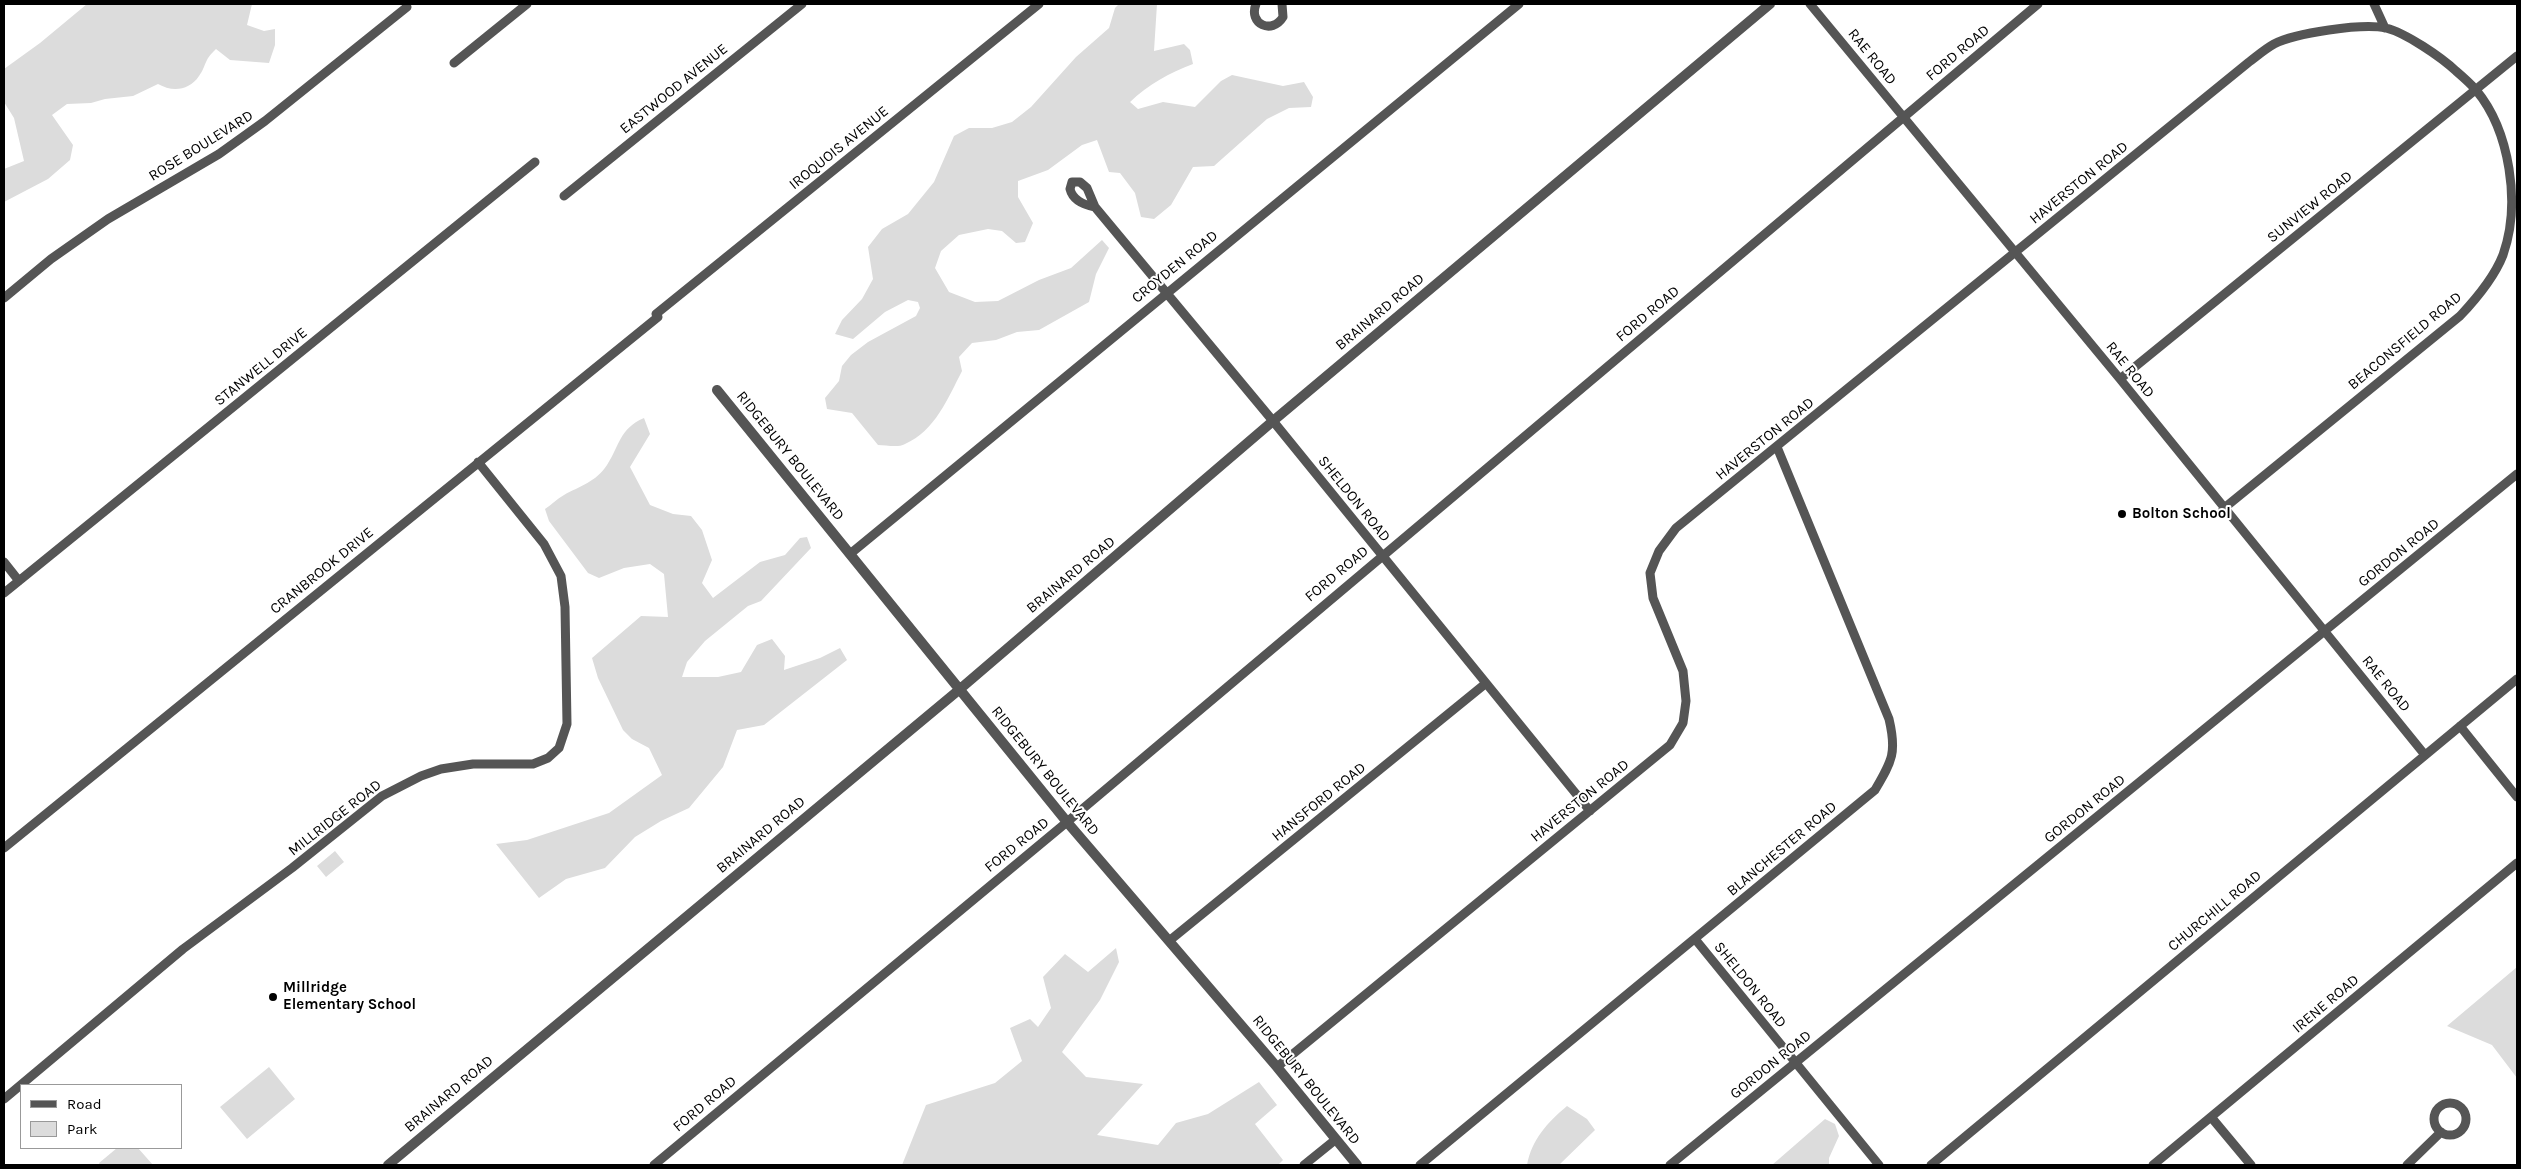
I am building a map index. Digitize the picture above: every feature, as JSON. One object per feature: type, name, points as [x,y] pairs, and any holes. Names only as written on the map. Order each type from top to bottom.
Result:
[{"type":"street","points":[[454,63],[527,4]]},
{"type":"street","name":"EASTWOOD AVENUE","points":[[564,196],[802,4]]},
{"type":"street","name":"IROQUOIS AVENUE","points":[[657,315],[1039,4]]},
{"type":"street","points":[[1256,4],[1254,13],[1256,20],[1262,25],[1270,27],[1278,24],[1283,17],[1282,4]]},
{"type":"street","name":"CROYDEN ROAD","points":[[850,554],[1165,293],[1519,4]]},
{"type":"street","name":"BRAINARD ROAD","points":[[388,1165],[960,689],[1273,421],[1770,4]]},
{"type":"street","name":"RAE ROAD","points":[[1810,4],[2120,379],[2425,755]]},
{"type":"street","name":"FORD ROAD","points":[[654,1165],[1067,822],[1381,555],[2038,4]]},
{"type":"street","points":[[2374,4],[2385,28]]},
{"type":"street","name":"ROSE BOULEVARD","points":[[4,298],[51,259],[108,219],[225,150],[265,121],[407,7]]},
{"type":"street","name":"HAVERSTON ROAD","points":[[1277,1067],[1670,745],[1683,723],[1686,701],[1683,671],[1653,598],[1650,573],[1659,551],[1676,528],[2249,62],[2275,44],[2342,28],[2385,28],[2443,58],[2476,90]]},
{"type":"street","name":"SUNVIEW ROAD","points":[[2120,379],[2517,56]]},
{"type":"street","name":"BEACONSFIELD ROAD","points":[[2223,508],[2460,316],[2482,292],[2504,254],[2513,211],[2510,164],[2504,143],[2496,122],[2476,90]]},
{"type":"street","name":"STANWELL DRIVE","points":[[4,593],[535,162]]},
{"type":"street","name":"SHELDON ROAD","points":[[1095,207],[1273,421],[1590,811]]},
{"type":"street","name":"CRANBROOK DRIVE","points":[[4,848],[657,315]]},
{"type":"street","name":"RIDGEBURY BOULEVARD","points":[[717,390],[1067,822],[1277,1067],[1357,1165]]},
{"type":"street","name":"BLANCHESTER ROAD","points":[[1420,1165],[1874,790],[1889,766],[1895,744],[1889,717],[1777,446]]},
{"type":"street","name":"MILLRIDGE ROAD","points":[[22,1084],[183,949],[292,868],[382,796],[421,776],[441,770],[473,764],[534,764],[548,758],[559,748],[567,724],[565,607],[561,576],[544,544],[478,462]]},
{"type":"street","name":"GORDON ROAD","points":[[1670,1165],[2517,474]]},
{"type":"street","points":[[4,562],[19,581]]},
{"type":"street","name":"CHURCHILL ROAD","points":[[1931,1165],[2517,679]]},
{"type":"street","name":"HANSFORD ROAD","points":[[1169,941],[1486,684]]},
{"type":"street","points":[[2460,726],[2517,797]]},
{"type":"street","name":"IRENE ROAD","points":[[2153,1165],[2517,863]]},
{"type":"street","name":"SHELDON ROAD","points":[[1695,939],[1879,1165]]},
{"type":"street","name":"MILLRIDGE ROAD","points":[[4,1099],[20,1086]]},
{"type":"street","points":[[2211,1117],[2251,1165]]},
{"type":"street","points":[[2408,1165],[2441,1132]]},
{"type":"street","points":[[1304,1165],[1335,1140]]},
{"type":"green space","points":[[87,4],[252,4],[247,25],[264,31],[275,29],[275,45],[269,63],[230,60],[216,49],[195,81],[180,89],[163,87],[158,84],[133,96],[105,99],[91,103],[67,104],[52,115],[73,145],[70,160],[48,179],[4,202],[4,169],[24,161],[14,118],[4,102],[4,69],[40,43]]},
{"type":"green space","points":[[1119,4],[1157,4],[1154,51],[1184,44],[1190,50],[1193,64],[1176,71],[1144,90],[1130,102],[1138,109],[1163,102],[1195,107],[1221,81],[1232,75],[1283,86],[1304,82],[1313,97],[1311,107],[1289,108],[1267,119],[1214,166],[1193,167],[1171,205],[1154,219],[1141,217],[1135,193],[1120,173],[1109,172],[1097,140],[1082,145],[1048,170],[1018,181],[1018,197],[1033,223],[1025,242],[1016,243],[1002,231],[988,229],[959,235],[941,251],[935,268],[949,292],[975,302],[998,301],[1039,280],[1071,268],[1102,240],[1109,248],[1096,274],[1089,302],[1039,330],[1017,332],[996,340],[972,343],[959,357],[962,371],[946,403],[925,431],[902,445],[878,445],[852,413],[827,409],[825,398],[839,381],[842,366],[851,355],[868,342],[916,316],[920,308],[918,302],[908,300],[885,312],[853,339],[835,334],[842,320],[862,299],[873,279],[868,247],[882,229],[908,214],[934,182],[954,136],[969,128],[992,128],[1012,122],[1031,107],[1076,57],[1109,28],[1115,8]]},
{"type":"green space","points":[[644,418],[650,434],[630,467],[650,505],[673,514],[691,516],[702,530],[712,560],[702,583],[713,598],[760,562],[785,555],[800,538],[807,537],[811,548],[761,601],[748,606],[705,641],[687,662],[682,677],[718,677],[741,672],[757,645],[772,639],[785,656],[784,670],[820,658],[840,648],[847,660],[764,725],[737,730],[723,767],[689,808],[661,821],[635,837],[605,868],[566,879],[539,898],[496,844],[527,840],[609,813],[662,775],[649,748],[632,739],[623,730],[598,678],[592,658],[641,616],[668,617],[664,574],[650,564],[624,568],[599,578],[588,573],[549,521],[545,509],[561,497],[598,476],[607,465],[625,432],[636,422]]},
{"type":"green space","points":[[335,851],[344,862],[326,877],[317,866]]},
{"type":"green space","points":[[1116,948],[1119,962],[1100,1000],[1062,1052],[1086,1077],[1143,1084],[1097,1135],[1158,1145],[1176,1123],[1208,1114],[1259,1082],[1277,1105],[1255,1124],[1283,1160],[1278,1165],[902,1165],[926,1105],[995,1083],[1022,1061],[1010,1028],[1030,1019],[1038,1027],[1051,1008],[1043,977],[1065,954],[1088,972]]},
{"type":"green space","points":[[2517,967],[2517,1078],[2492,1045],[2447,1026]]},
{"type":"green space","points":[[269,1067],[295,1099],[247,1139],[220,1107]]},
{"type":"green space","points":[[1567,1106],[1587,1119],[1595,1130],[1559,1165],[1527,1165],[1529,1156],[1541,1132]]},
{"type":"green space","points":[[1825,1119],[1835,1124],[1839,1136],[1829,1158],[1829,1165],[1772,1165]]},
{"type":"green space","points":[[116,1149],[139,1149],[153,1165],[100,1165],[99,1163]]},
{"type":"place","name":"Bolton School","points":[[2122,514]]},
{"type":"place","name":"Millridge Elementary School","points":[[273,997]]}]
